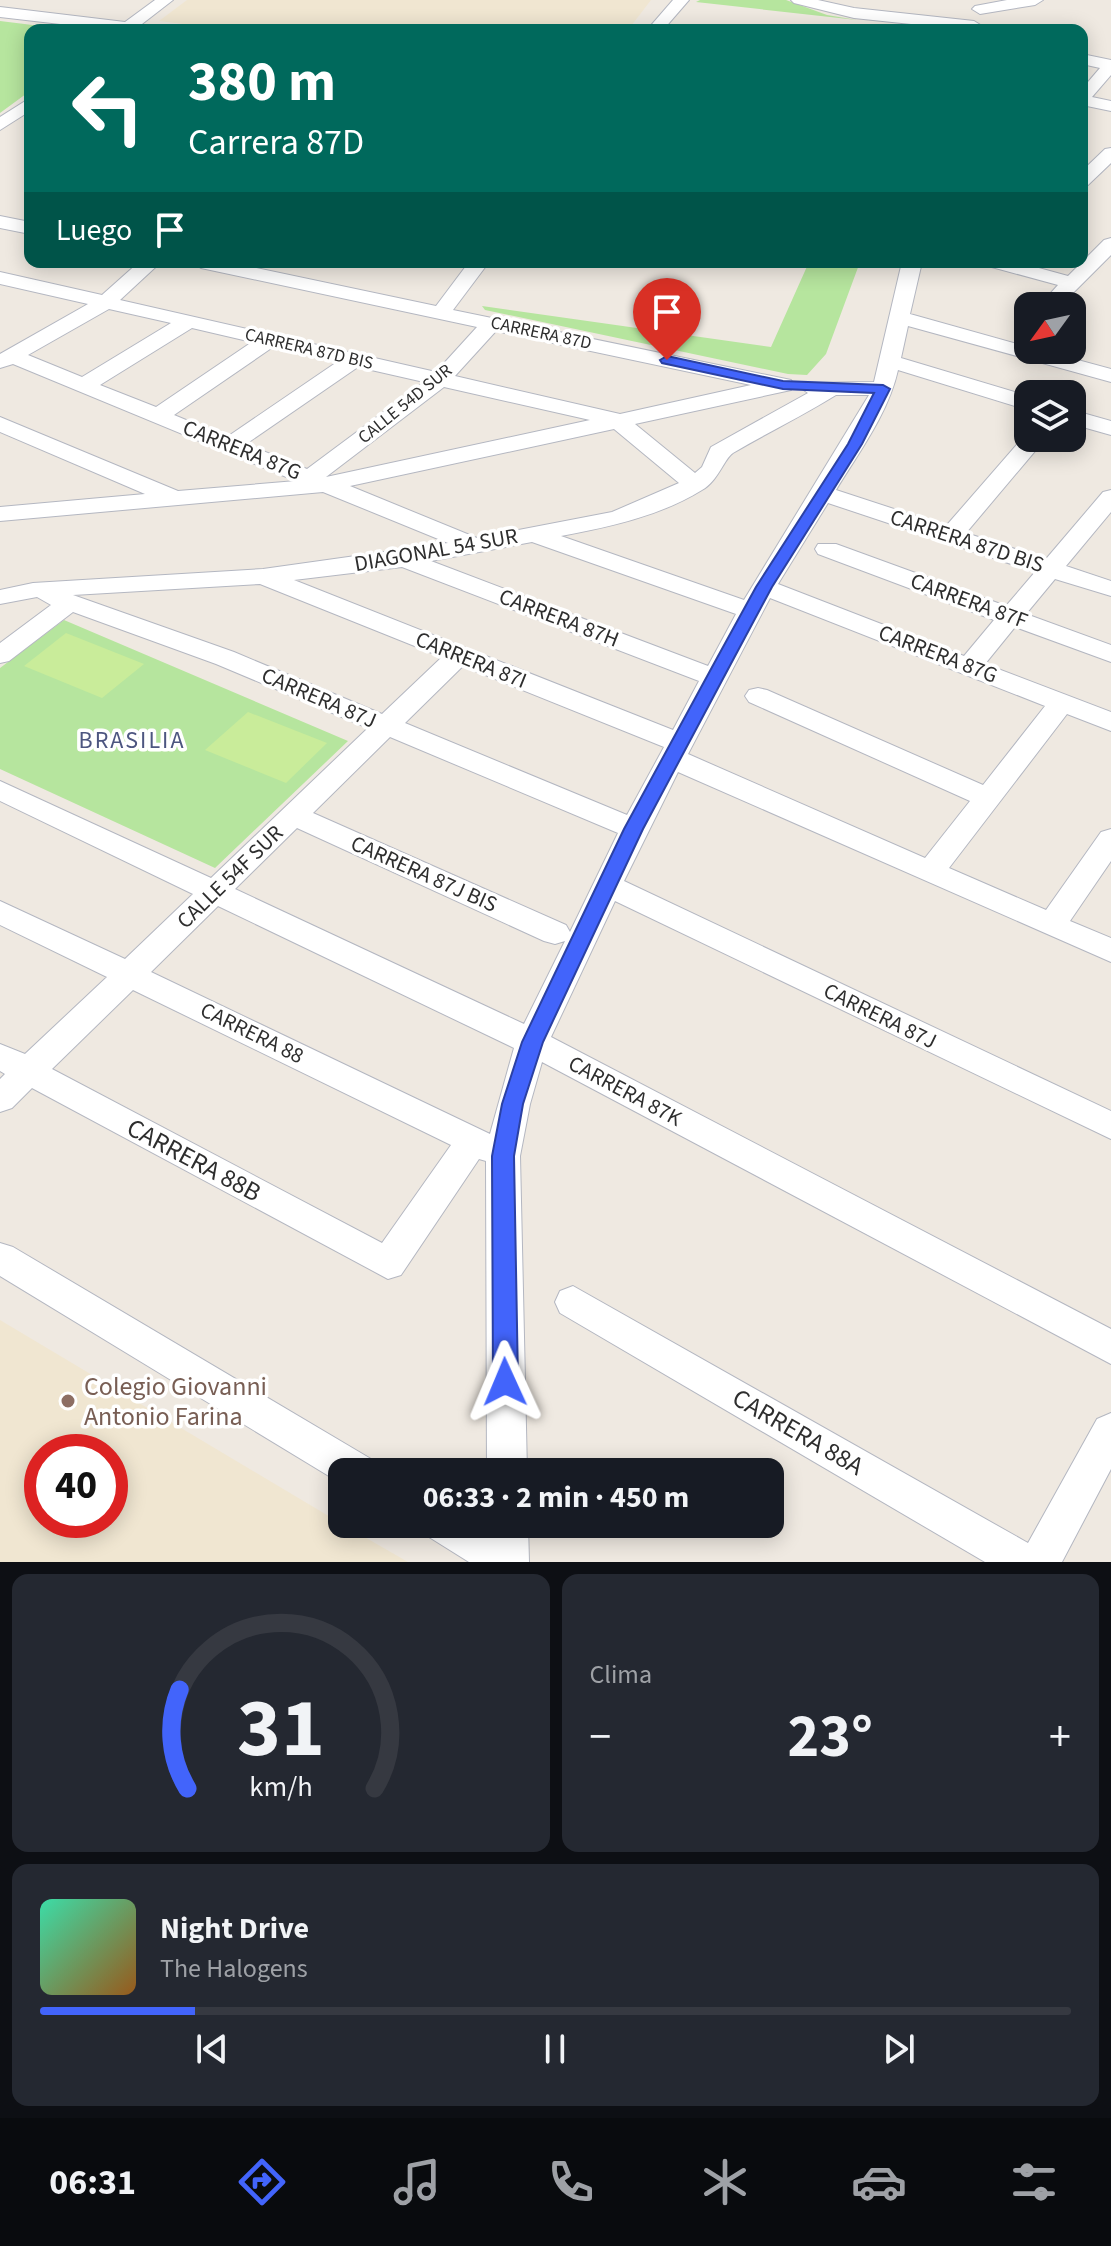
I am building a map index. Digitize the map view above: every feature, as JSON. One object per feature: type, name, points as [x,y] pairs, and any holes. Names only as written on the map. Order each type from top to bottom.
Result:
[{"type":"street","points":[[134,24],[165,0]]},
{"type":"street","points":[[660,24],[681,0]]},
{"type":"street","points":[[799,0],[854,13],[978,17],[1035,0]]},
{"type":"street","points":[[826,0],[864,7],[978,17]]},
{"type":"street","points":[[0,12],[90,24]]},
{"type":"street","points":[[1088,60],[1111,65],[1088,92]]},
{"type":"street","points":[[1088,100],[1111,106]]},
{"type":"street","points":[[1,124],[24,107]]},
{"type":"street","points":[[1088,173],[1111,153]]},
{"type":"street","points":[[1088,178],[1111,183]]},
{"type":"street","points":[[0,222],[24,227]]},
{"type":"street","points":[[1096,260],[1111,244]]},
{"type":"street","points":[[6,359],[105,303],[144,268]]},
{"type":"street","name":"CARRERA 87D","points":[[231,268],[783,385],[830,389],[886,375],[1014,400]]},
{"type":"street","points":[[442,311],[474,268]]},
{"type":"street","points":[[506,1458],[488,1149],[513,1104],[532,1042],[634,829],[757,599],[855,444],[886,375],[910,268]]},
{"type":"street","points":[[1017,268],[1072,283]]},
{"type":"street","points":[[1063,292],[1088,268]]},
{"type":"street","name":"CARRERA 87D BIS","points":[[0,278],[617,420]]},
{"type":"street","points":[[0,296],[22,283]]},
{"type":"street","points":[[898,317],[1103,374],[1111,354]]},
{"type":"street","points":[[83,386],[188,322]]},
{"type":"street","name":"CALLE 54D SUR","points":[[318,482],[441,379],[493,322]]},
{"type":"street","points":[[158,416],[269,340]]},
{"type":"street","points":[[1009,348],[1014,343]]},
{"type":"street","name":"CARRERA 87G","points":[[6,359],[83,386],[473,545]]},
{"type":"street","points":[[230,445],[355,359]]},
{"type":"street","points":[[5,511],[178,500],[318,482],[783,385]]},
{"type":"street","points":[[617,420],[695,485],[712,470],[719,452],[779,421],[830,389]]},
{"type":"street","points":[[1086,421],[1111,428]]},
{"type":"street","points":[[0,424],[178,500]]},
{"type":"street","points":[[951,536],[1023,452]]},
{"type":"street","name":"DIAGONAL 54 SUR","points":[[0,597],[33,590],[263,576],[404,559],[618,518],[695,485]]},
{"type":"street","name":"CARRERA 87D BIS","points":[[822,493],[1111,589]]},
{"type":"street","points":[[969,666],[1111,497]]},
{"type":"street","name":"CARRERA 87G","points":[[533,534],[757,599],[969,666],[1111,722]]},
{"type":"street","name":"CARRERA 87F","points":[[827,549],[1111,654]]},
{"type":"street","name":"CARRERA 87H","points":[[404,559],[715,678]]},
{"type":"street","name":"CARRERA 87I","points":[[263,576],[459,655],[676,750],[930,872],[1111,951]]},
{"type":"street","name":"CARRERA 87J","points":[[0,578],[225,658],[634,829]]},
{"type":"street","points":[[0,655],[71,602]]},
{"type":"street","name":"CALLE 54F SUR","points":[[0,1099],[14,1064],[130,973],[459,655]]},
{"type":"street","points":[[758,696],[988,798]]},
{"type":"street","points":[[930,872],[1062,702]]},
{"type":"street","name":"CARRERA 87K","points":[[0,790],[532,1042],[1111,1348]]},
{"type":"street","name":"CARRERA 87J BIS","points":[[293,815],[555,933]]},
{"type":"street","points":[[1051,925],[1111,839]]},
{"type":"street","name":"CARRERA 87J","points":[[607,885],[1111,1126]]},
{"type":"street","name":"CARRERA 88","points":[[0,912],[488,1149]]},
{"type":"street","name":"CARRERA 88B","points":[[14,1064],[388,1264],[488,1149]]},
{"type":"street","points":[[0,1258],[334,1458]]},
{"type":"street","name":"CARRERA 88A","points":[[573,1302],[1023,1562]]},
{"type":"street","points":[[1040,1562],[1111,1431]]},
{"type":"street","points":[[467,1538],[508,1562]]},
{"type":"street","points":[[508,1538],[508,1562]]},
{"type":"shaded area","points":[[187,0],[651,0],[633,24],[183,24],[159,21]]},
{"type":"shaded area","name":"Colegio Giovanni Antonio Farina","points":[[0,1320],[328,1516],[328,1538],[366,1538],[408,1562],[0,1562]]},
{"type":"green space","points":[[786,0],[827,15],[857,20],[696,2]]},
{"type":"green space","points":[[0,21],[24,24],[24,95],[0,113]]},
{"type":"green space","points":[[806,268],[858,268],[826,354],[807,375],[788,374],[485,310],[482,306],[771,347]]},
{"type":"green space","points":[[64,620],[348,741],[215,868],[0,769],[0,668]]},
{"type":"green space","points":[[66,633],[144,664],[102,698],[24,666]]},
{"type":"green space","points":[[248,712],[327,743],[286,783],[205,750]]},
{"type":"place","name":"Colegio Giovanni Antonio Farina","points":[[68,1401]]},
{"type":"district","name":"BRASILIA","points":[[132,740]]},
{"type":"route","points":[[505,1382],[503,1156],[513,1104],[532,1042],[634,829],[725,658],[764,587],[855,444],[883,389],[805,388],[667,360]]}]
